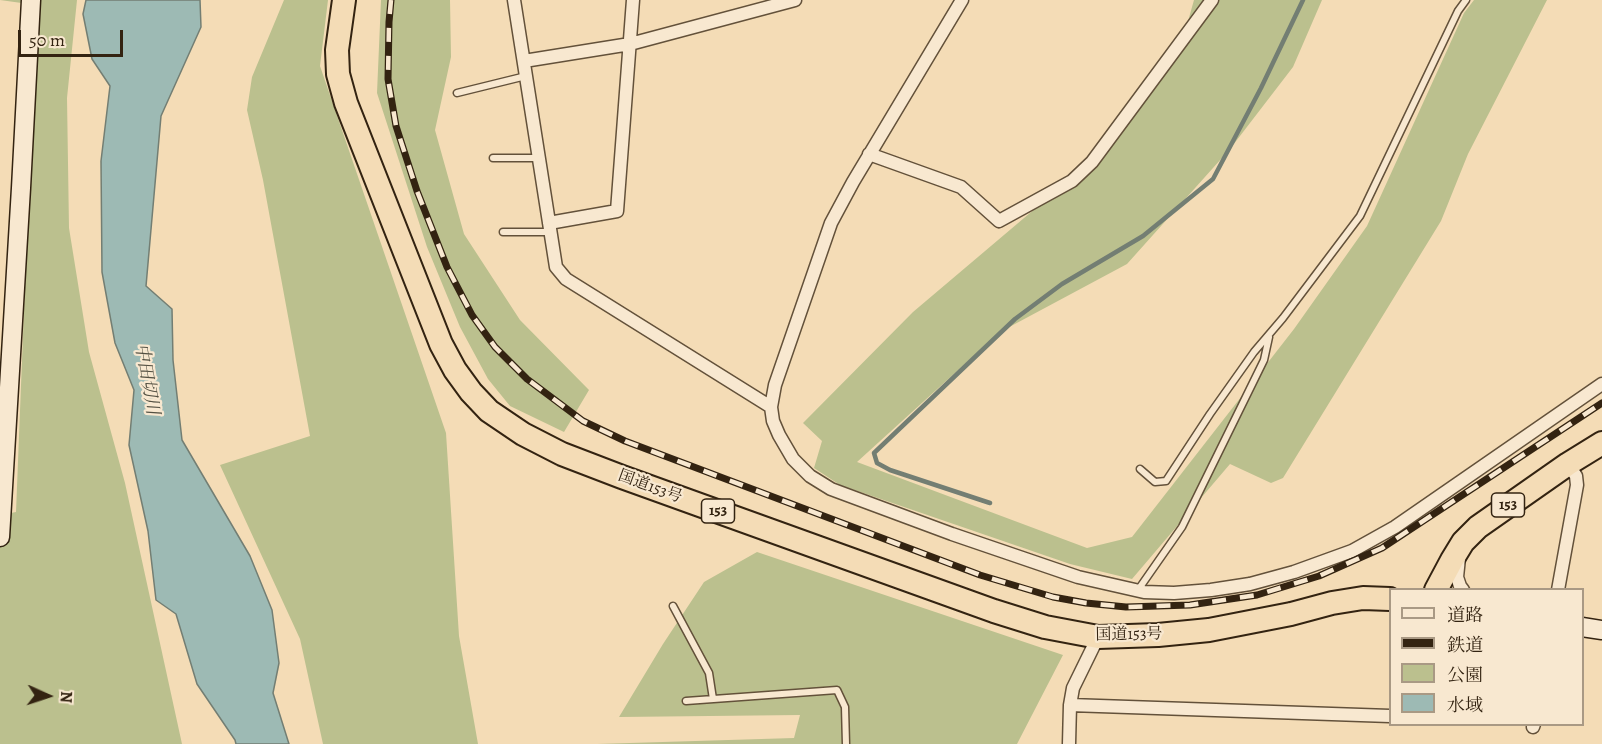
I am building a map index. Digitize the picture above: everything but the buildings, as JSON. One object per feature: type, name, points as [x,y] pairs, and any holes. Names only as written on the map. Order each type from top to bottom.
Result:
[{"type":"highway","name":"国道153号","points":[[344,0],[337,50],[338,74],[345,103],[441,344],[455,370],[471,392],[489,411],[512,428],[562,453],[622,477],[994,612],[1045,627],[1098,637],[1158,635],[1209,630],[1363,598],[1389,599]]},
{"type":"highway","name":"153","points":[[1437,588],[1463,542],[1478,526],[1602,443]]},
{"type":"street","points":[[0,537],[31,0]]},
{"type":"street","points":[[514,0],[556,267],[566,279],[771,407]]},
{"type":"street","points":[[550,228],[617,211],[633,0]]},
{"type":"street","points":[[524,61],[630,44],[780,2],[795,0]]},
{"type":"street","points":[[962,0],[869,154],[831,223],[775,385],[771,407],[773,421],[779,435],[793,459],[810,476],[831,489],[952,534],[1067,573],[1144,592],[1174,593],[1211,590],[1250,584],[1294,572],[1352,551],[1395,526],[1602,384]]},
{"type":"street","points":[[869,154],[961,187],[999,221],[1072,181],[1092,162],[1212,0]]},
{"type":"street","points":[[1558,588],[1577,485],[1576,476],[1568,464]]},
{"type":"street","points":[[1461,588],[1457,577],[1463,542]]},
{"type":"street","points":[[1584,627],[1602,630]]},
{"type":"street","points":[[1069,744],[1073,688],[1098,637]]},
{"type":"street","points":[[1070,705],[1389,716]]},
{"type":"lane","points":[[1140,469],[1155,482],[1166,481],[1254,352],[1283,318],[1360,216],[1458,11],[1467,0]]},
{"type":"lane","points":[[457,93],[527,76]]},
{"type":"lane","points":[[492,158],[539,158]]},
{"type":"lane","points":[[503,232],[550,228]]},
{"type":"lane","points":[[1137,591],[1182,527],[1264,360],[1270,334]]},
{"type":"lane","points":[[673,606],[709,674],[713,699]]},
{"type":"lane","points":[[686,701],[837,690],[845,707],[846,744]]},
{"type":"green space","points":[[0,0],[77,0],[67,98],[69,228],[89,352],[125,483],[182,744],[0,744],[0,515],[16,512],[36,5]]},
{"type":"green space","points":[[284,0],[328,0],[320,66],[446,433],[459,636],[478,744],[323,744],[300,639],[220,465],[310,436],[263,180],[247,110],[252,77]]},
{"type":"green space","points":[[381,0],[450,0],[451,57],[435,130],[464,234],[520,320],[589,390],[564,432],[510,406],[488,379],[460,327],[427,247],[377,93]]},
{"type":"green space","points":[[1194,0],[1322,0],[1293,67],[1230,149],[1127,264],[1000,332],[857,462],[1087,548],[1132,537],[1294,329],[1367,226],[1464,13],[1474,0],[1547,0],[1468,154],[1441,221],[1283,478],[1271,483],[1230,464],[1132,579],[1070,564],[840,485],[814,468],[822,441],[803,423],[913,312],[1115,141],[1183,39]]},
{"type":"green space","points":[[757,552],[1063,655],[1017,744],[597,744],[794,738],[800,715],[619,717],[704,582]]},
{"type":"water","name":"中田切川","points":[[86,0],[200,0],[201,27],[161,116],[146,286],[172,309],[173,360],[182,440],[250,556],[272,610],[279,663],[273,693],[289,744],[236,744],[197,684],[176,614],[156,600],[148,531],[129,445],[134,390],[115,343],[102,272],[101,161],[110,86],[92,59],[83,14]]},
{"type":"waterway","points":[[990,503],[890,470],[877,463],[874,453],[1015,319],[1062,284],[1143,236],[1213,179],[1261,88],[1303,0]]},
{"type":"railway","points":[[391,0],[388,79],[396,126],[417,191],[447,267],[472,315],[495,347],[527,379],[583,421],[625,441],[980,575],[1053,597],[1126,607],[1190,605],[1257,595],[1319,576],[1382,548],[1602,403]]}]
